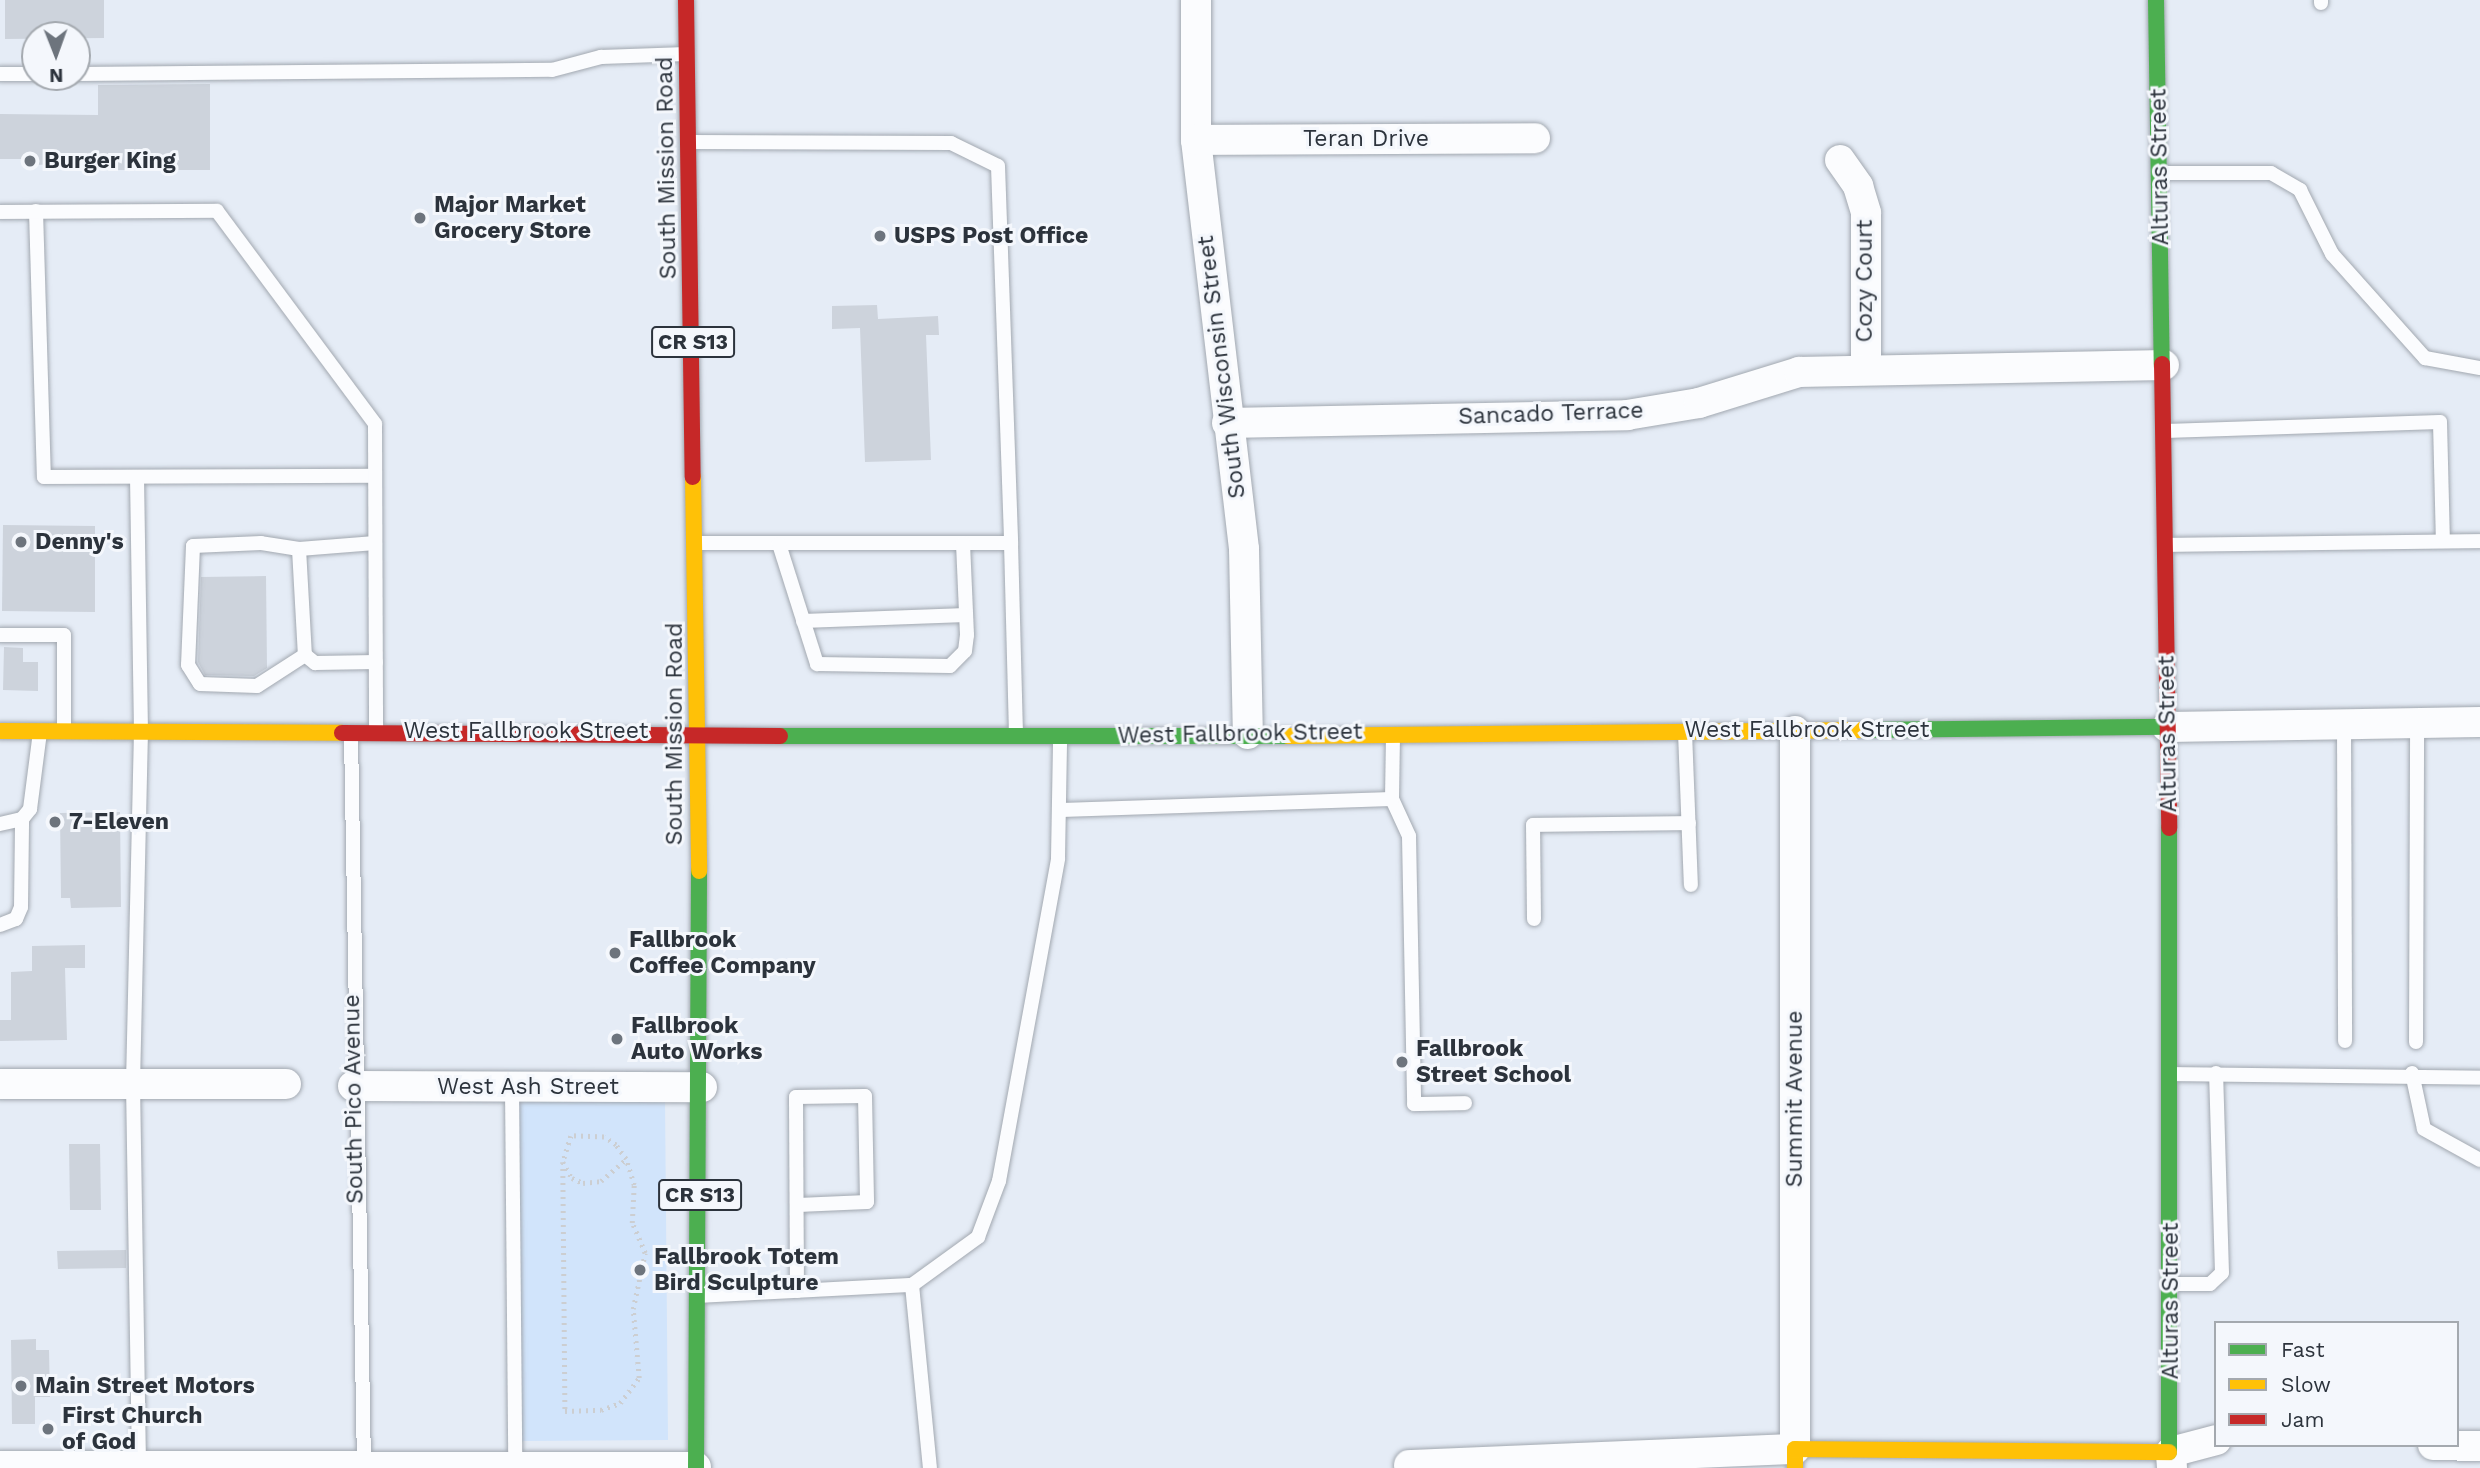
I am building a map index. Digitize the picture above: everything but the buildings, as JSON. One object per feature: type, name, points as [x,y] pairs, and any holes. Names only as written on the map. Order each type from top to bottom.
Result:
[{"type":"street","name":"South Mission Road","points":[[686,0],[697,543],[702,1087],[696,1467]]},
{"type":"street","name":"South Wisconsin Street","points":[[1196,0],[1196,140],[1227,423],[1244,549],[1248,734]]},
{"type":"street","name":"Alturas Street","points":[[2156,0],[2161,173],[2173,1074],[2171,1460]]},
{"type":"street","name":"Teran Drive","points":[[1196,140],[1535,138]]},
{"type":"street","name":"Cozy Court","points":[[1840,160],[1858,186],[1866,213],[1866,368]]},
{"type":"street","name":"Sancado Terrace","points":[[1227,423],[1627,415],[1699,403],[1799,372],[1866,368],[2164,365]]},
{"type":"street","name":"West Fallbrook Street","points":[[0,731],[699,731],[1060,738],[1393,731],[1795,731],[2480,722]]},
{"type":"street","name":"Summit Avenue","points":[[1795,731],[1795,1458]]},
{"type":"street","points":[[0,1084],[286,1084]]},
{"type":"street","name":"West Ash Street","points":[[353,1086],[702,1087]]},
{"type":"street","points":[[1409,1465],[1795,1458],[2171,1460],[2214,1441]]},
{"type":"street","points":[[2459,1446],[2480,1446]]},
{"type":"street","points":[[0,1466],[696,1467]]},
{"type":"lane","points":[[91,74],[552,70],[601,57],[687,54]]},
{"type":"lane","points":[[0,74],[21,74]]},
{"type":"lane","points":[[689,142],[951,143],[998,166],[1016,737]]},
{"type":"lane","points":[[2161,173],[2271,173],[2300,190],[2332,254],[2425,358],[2480,368]]},
{"type":"lane","points":[[36,211],[44,477],[375,476]]},
{"type":"lane","points":[[0,212],[216,211],[375,424],[376,731]]},
{"type":"lane","points":[[2165,431],[2440,422],[2443,541]]},
{"type":"lane","points":[[137,477],[141,731],[133,1083],[152,1467]]},
{"type":"lane","points":[[2166,545],[2480,541]]},
{"type":"lane","points":[[305,655],[257,686],[218,688],[193,679],[187,617],[193,546],[261,543],[299,549],[375,543]]},
{"type":"lane","points":[[697,543],[1011,543]]},
{"type":"lane","points":[[779,544],[817,664],[950,666],[965,652],[963,543]]},
{"type":"lane","points":[[299,549],[305,655],[314,663],[376,662]]},
{"type":"lane","points":[[803,621],[966,615]]},
{"type":"lane","points":[[0,635],[64,635],[64,731]]},
{"type":"lane","points":[[2416,1042],[2417,724]]},
{"type":"lane","points":[[2344,725],[2346,1041]]},
{"type":"lane","name":"South Pico Avenue","points":[[351,730],[353,1086],[364,1467]]},
{"type":"lane","points":[[0,925],[16,919],[21,907],[22,819],[37,791],[40,731]]},
{"type":"lane","points":[[1393,731],[1392,799],[1409,836],[1414,1104],[1465,1103]]},
{"type":"lane","points":[[1685,731],[1691,885]]},
{"type":"lane","points":[[698,1296],[912,1285],[978,1237],[999,1181],[1058,858],[1061,810],[1060,738]]},
{"type":"lane","points":[[1061,810],[1392,799]]},
{"type":"lane","points":[[0,824],[22,819]]},
{"type":"lane","points":[[1534,919],[1533,825],[1689,822]]},
{"type":"lane","points":[[2171,1284],[2210,1284],[2222,1273],[2216,1073]]},
{"type":"lane","points":[[2173,1074],[2412,1073],[2480,1078]]},
{"type":"lane","points":[[2412,1073],[2424,1129],[2480,1160]]},
{"type":"lane","points":[[512,1087],[515,1466]]},
{"type":"lane","points":[[797,1291],[796,1097],[865,1096],[867,1202],[798,1206]]},
{"type":"lane","points":[[912,1285],[930,1468]]},
{"type":"path","points":[[571,1136],[604,1137],[626,1159],[634,1185],[632,1223],[645,1253],[634,1309],[639,1378],[620,1403],[601,1410],[565,1411],[563,1162],[571,1136]]},
{"type":"path","points":[[563,1162],[572,1178],[583,1183],[601,1181],[626,1159]]},
{"type":"shaded area","points":[[665,1099],[668,1440],[521,1441],[518,1101]]},
{"type":"traffic: fast","points":[[2156,0],[2162,364]]},
{"type":"traffic: fast","points":[[1860,730],[2167,727]]},
{"type":"traffic: fast","points":[[780,736],[1288,736]]},
{"type":"traffic: fast","points":[[2169,828],[2169,1452]]},
{"type":"traffic: fast","points":[[696,1468],[699,871]]},
{"type":"traffic: slow","points":[[693,477],[699,871]]},
{"type":"traffic: slow","points":[[1288,736],[1860,730]]},
{"type":"traffic: slow","points":[[0,731],[342,733]]},
{"type":"traffic: slow","points":[[1795,1468],[1795,1449],[2169,1452]]},
{"type":"traffic: jam","points":[[686,0],[693,477]]},
{"type":"traffic: jam","points":[[2162,364],[2169,828]]},
{"type":"traffic: jam","points":[[342,733],[780,736]]},
{"type":"place","name":"Burger King","points":[[30,161]]},
{"type":"place","name":"Major Market Grocery Store","points":[[420,218]]},
{"type":"place","name":"USPS Post Office","points":[[880,236]]},
{"type":"place","name":"Denny's","points":[[21,542]]},
{"type":"place","name":"7-Eleven","points":[[55,822]]},
{"type":"place","name":"Fallbrook Coffee Company","points":[[615,953]]},
{"type":"place","name":"Fallbrook Auto Works","points":[[617,1039]]},
{"type":"place","name":"Fallbrook Street School","points":[[1402,1062]]},
{"type":"place","name":"Fallbrook Totem Bird Sculpture","points":[[640,1270]]},
{"type":"place","name":"Main Street Motors","points":[[21,1386]]},
{"type":"place","name":"First Church of God","points":[[48,1429]]}]
